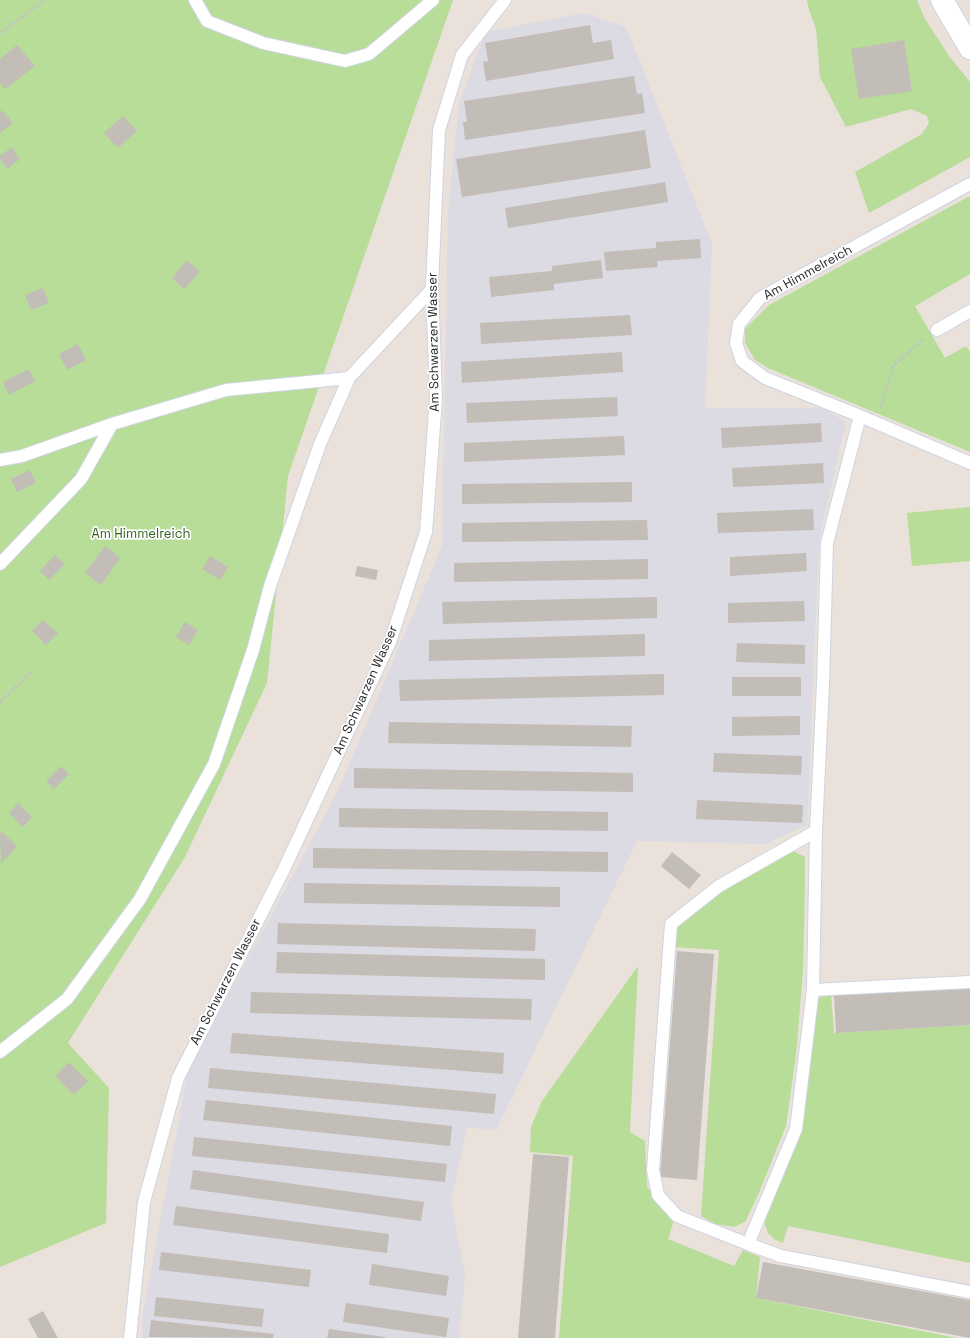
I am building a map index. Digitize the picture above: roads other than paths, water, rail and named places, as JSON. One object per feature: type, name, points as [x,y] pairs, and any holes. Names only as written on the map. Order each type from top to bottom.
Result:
[{"type":"street","points":[[942,0],[970,48]]},
{"type":"lane","points":[[196,0],[207,21],[263,43],[345,61],[368,54],[433,0]]},
{"type":"lane","name":"Am Schwarzen Wasser","points":[[130,1338],[131,1315],[144,1202],[178,1078],[284,869],[390,642],[426,532],[436,399],[432,289],[439,130],[462,55],[505,0]]},
{"type":"lane","name":"Am Himmelreich","points":[[970,184],[760,298],[739,324],[736,343],[742,361],[765,378],[876,422],[970,463]]},
{"type":"lane","points":[[0,1052],[66,999],[140,899],[214,764],[253,650],[273,578],[320,444],[349,378],[432,289]]},
{"type":"lane","points":[[937,330],[970,311]]},
{"type":"lane","points":[[0,460],[22,456],[112,424],[226,390],[349,378]]},
{"type":"lane","points":[[748,1244],[796,1130],[813,990],[816,831],[823,684],[826,543],[860,416]]},
{"type":"lane","points":[[0,564],[81,479],[112,424]]},
{"type":"lane","points":[[816,831],[719,886],[671,924],[653,1170],[658,1195],[677,1216],[781,1256],[970,1292]]},
{"type":"lane","points":[[813,990],[970,982]]}]
